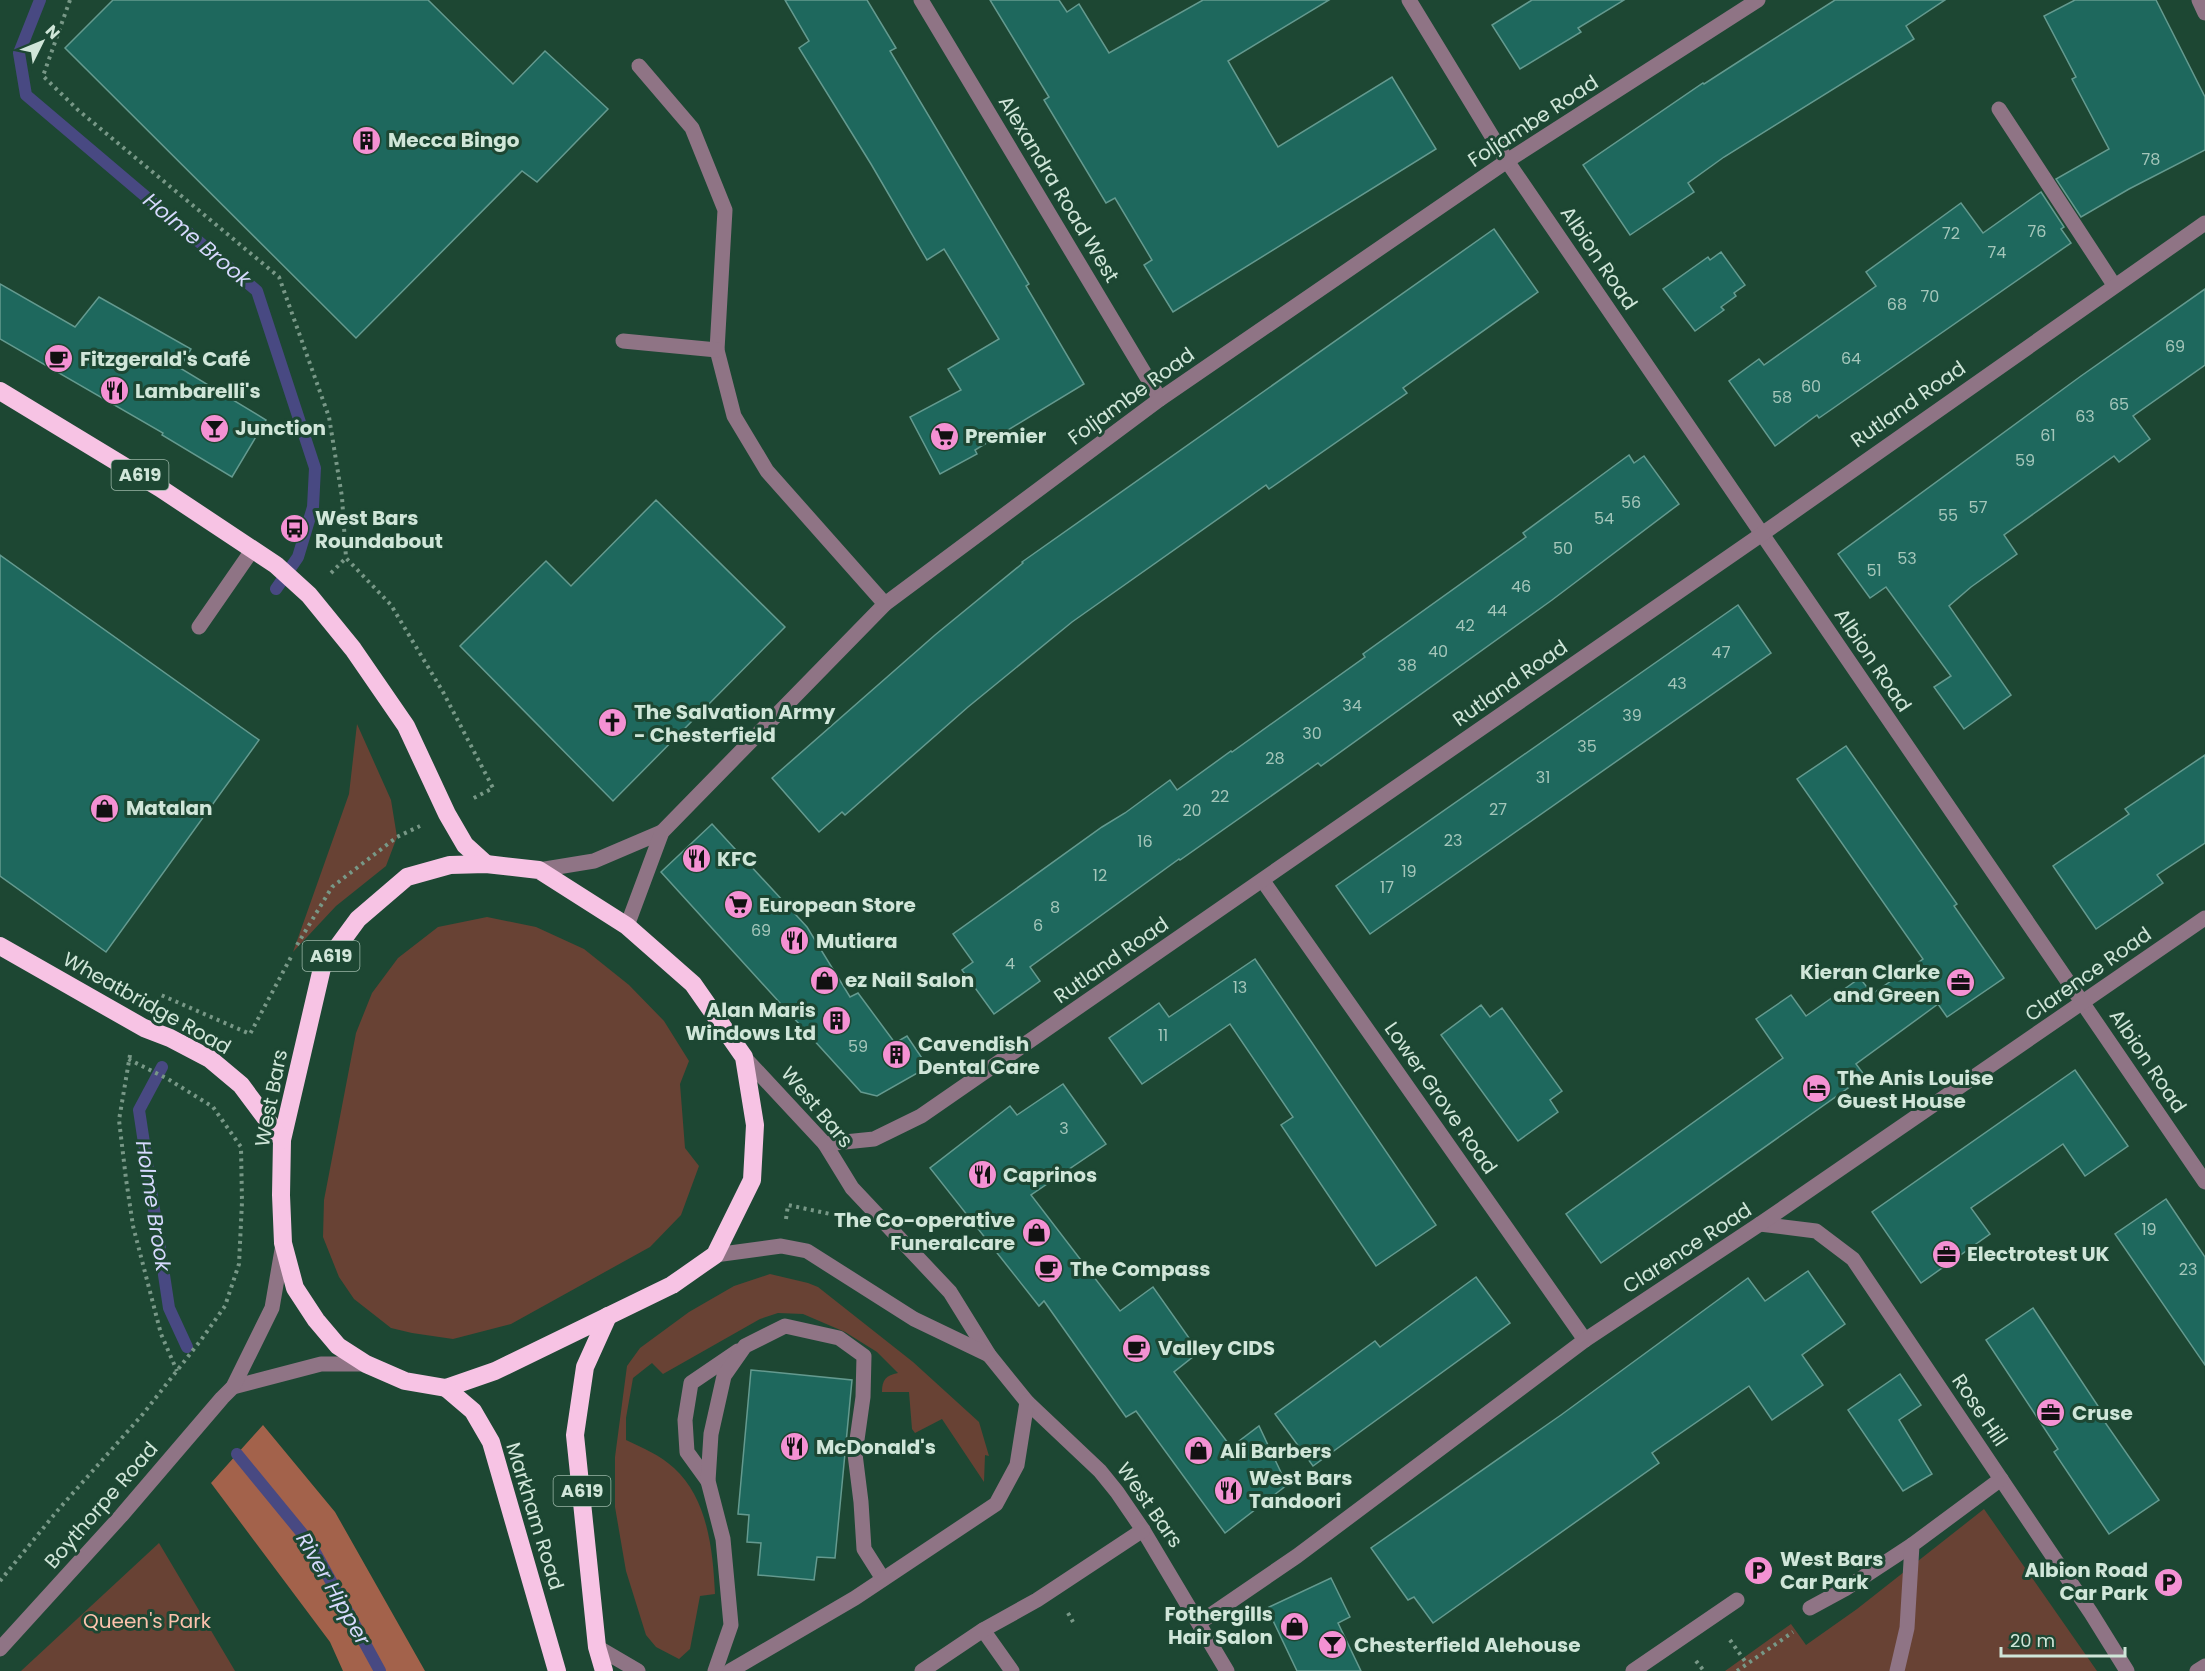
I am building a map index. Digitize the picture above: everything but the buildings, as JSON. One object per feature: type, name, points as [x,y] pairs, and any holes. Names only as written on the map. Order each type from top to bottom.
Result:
[{"type":"highway","name":"A619","points":[[0,391],[160,488],[254,549],[276,564],[309,595],[353,649],[406,726],[447,814],[465,845],[486,864]]},
{"type":"highway","name":"West Bars","points":[[486,864],[538,870],[627,926],[693,984],[744,1057],[755,1125],[752,1180],[715,1255],[672,1285],[495,1371],[446,1388],[405,1381],[366,1364],[338,1346],[316,1320],[295,1288],[283,1243],[282,1140],[322,968],[358,920],[406,877],[450,865],[486,864]]},
{"type":"highway","name":"Wheatbridge Road","points":[[0,946],[144,1028],[170,1038],[210,1059],[241,1085],[282,1140]]},
{"type":"highway","name":"Markham Road","points":[[604,1671],[597,1647],[575,1435],[585,1367],[608,1316]]},
{"type":"highway","name":"Markham Road","points":[[446,1388],[473,1411],[491,1442],[557,1671]]},
{"type":"street","name":"Alexandra Road West","points":[[921,0],[1160,399]]},
{"type":"street","name":"Albion Road","points":[[1409,0],[1507,161],[2205,1182]]},
{"type":"street","name":"Foljambe Road","points":[[627,926],[662,832],[885,604],[1160,399],[1507,161],[1758,0]]},
{"type":"street","points":[[2199,0],[2205,13]]},
{"type":"street","points":[[639,66],[692,128],[725,210],[717,350],[734,416],[768,471],[885,604]]},
{"type":"street","points":[[1999,109],[2114,285]]},
{"type":"street","name":"Rutland Road","points":[[825,1144],[874,1139],[921,1116],[1762,534],[2205,223]]},
{"type":"street","points":[[622,341],[717,350]]},
{"type":"street","points":[[199,627],[254,549]]},
{"type":"street","points":[[538,870],[594,861],[662,832]]},
{"type":"street","name":"Lower Grove Road","points":[[1263,880],[1585,1340]]},
{"type":"street","name":"Clarence Road","points":[[1199,1623],[1297,1556],[1585,1340],[2084,1004],[2205,918]]},
{"type":"street","name":"West Bars","points":[[744,1057],[825,1144],[852,1188],[950,1292],[989,1355],[1027,1402],[1100,1471],[1117,1491],[1143,1530],[1227,1671]]},
{"type":"street","name":"Rose Hill","points":[[1760,1224],[1816,1231],[1853,1259],[2127,1671]]},
{"type":"street","name":"Boythorpe Road","points":[[0,1649],[234,1387],[272,1308],[283,1243]]},
{"type":"street","name":"West Bars","points":[[715,1255],[781,1246],[807,1251],[914,1319],[989,1355]]},
{"type":"street","points":[[708,1481],[687,1452],[685,1420],[691,1383],[745,1346],[785,1326],[839,1338],[864,1356],[863,1397],[855,1454],[864,1549],[883,1579]]},
{"type":"street","points":[[715,1671],[731,1625],[723,1539],[708,1481],[711,1434],[724,1376],[745,1346]]},
{"type":"street","points":[[234,1387],[321,1365],[366,1364]]},
{"type":"street","points":[[730,1671],[883,1579],[996,1504],[1017,1465],[1027,1402]]},
{"type":"street","points":[[1810,1608],[1845,1589],[1912,1545],[2001,1479]]},
{"type":"street","points":[[922,1671],[1143,1530]]},
{"type":"street","points":[[1897,1671],[1907,1628],[1912,1545]]},
{"type":"street","points":[[1633,1671],[1737,1600]]},
{"type":"street","points":[[983,1630],[1012,1671]]},
{"type":"street","points":[[597,1647],[638,1671]]},
{"type":"street","points":[[2197,1671],[2205,1666]]},
{"type":"path","points":[[70,0],[43,76],[78,110],[279,278],[329,417],[342,497],[346,558],[391,605],[443,692],[493,788],[447,814],[397,837],[332,887],[293,952],[250,1034],[161,995],[144,1028]]},
{"type":"path","points":[[0,1581],[177,1371],[201,1340],[225,1306],[239,1264],[242,1202],[241,1147],[213,1107],[168,1079],[128,1059],[119,1120],[134,1226],[161,1334],[177,1371]]},
{"type":"path","points":[[781,1246],[788,1205],[853,1219],[867,1204]]},
{"type":"path","points":[[1737,1671],[1795,1630]]},
{"type":"green space","points":[[357,724],[391,800],[397,837],[386,866],[336,906],[293,952],[349,794]]},
{"type":"green space","points":[[487,917],[536,927],[584,949],[629,985],[664,1021],[689,1061],[680,1084],[685,1148],[699,1166],[681,1215],[650,1247],[511,1324],[453,1339],[391,1328],[354,1299],[339,1277],[323,1237],[324,1200],[356,1033],[372,993],[398,958],[438,927]]},
{"type":"green space","points":[[770,1274],[818,1287],[913,1362],[979,1422],[989,1456],[985,1455],[984,1482],[942,1419],[915,1433],[912,1429],[909,1392],[882,1392],[886,1379],[898,1373],[877,1352],[845,1332],[803,1314],[778,1313],[760,1319],[663,1374],[652,1363],[633,1378],[626,1418],[626,1440],[663,1459],[685,1481],[701,1510],[713,1561],[715,1594],[700,1596],[690,1649],[679,1659],[656,1647],[646,1635],[626,1571],[615,1507],[615,1457],[627,1366],[640,1348],[689,1312],[734,1286]]},
{"type":"green space","points":[[1984,1509],[2097,1671],[1725,1671],[1791,1624],[1806,1645],[1857,1609]]},
{"type":"green space","name":"Queen's Park","points":[[159,1543],[235,1671],[21,1671]]},
{"type":"shaded area","points":[[263,1425],[335,1512],[425,1671],[343,1671],[330,1642],[211,1483]]},
{"type":"waterway","name":"Holme Brook","points":[[40,0],[19,53],[26,95],[257,291],[315,468],[313,507],[298,557],[276,589]]},
{"type":"waterway","name":"Holme Brook","points":[[162,1067],[139,1110],[169,1308],[187,1347]]},
{"type":"waterway","name":"River Hipper","points":[[237,1454],[310,1543],[380,1671]]},
{"type":"place","name":"Mecca Bingo","points":[[367,140]]},
{"type":"place","name":"Fitzgerald's Café","points":[[59,359]]},
{"type":"place","name":"Lambarelli's","points":[[114,391]]},
{"type":"place","name":"Junction","points":[[214,428]]},
{"type":"place","name":"Premier","points":[[944,436]]},
{"type":"place","name":"West Bars Roundabout","points":[[294,529]]},
{"type":"place","name":"The Salvation Army - Chesterfield","points":[[613,723]]},
{"type":"place","name":"Matalan","points":[[105,808]]},
{"type":"place","name":"KFC","points":[[696,859]]},
{"type":"place","name":"European Store","points":[[738,905]]},
{"type":"place","name":"Mutiara","points":[[795,941]]},
{"type":"place","name":"ez Nail Salon","points":[[824,980]]},
{"type":"place","name":"Kieran Clarke and Green","points":[[1961,983]]},
{"type":"place","name":"Alan Maris Windows Ltd","points":[[837,1021]]},
{"type":"place","name":"Cavendish Dental Care","points":[[897,1055]]},
{"type":"place","name":"The Anis Louise Guest House","points":[[1816,1089]]},
{"type":"place","name":"Caprinos","points":[[982,1175]]},
{"type":"place","name":"The Co-operative Funeralcare","points":[[1036,1232]]},
{"type":"place","name":"Electrotest UK","points":[[1946,1254]]},
{"type":"place","name":"The Compass","points":[[1049,1269]]},
{"type":"place","name":"Valley CIDS","points":[[1137,1348]]},
{"type":"place","name":"Cruse","points":[[2051,1413]]},
{"type":"place","name":"McDonald's","points":[[795,1447]]},
{"type":"place","name":"Ali Barbers","points":[[1199,1451]]},
{"type":"place","name":"West Bars Tandoori","points":[[1228,1490]]},
{"type":"place","name":"West Bars Car Park","points":[[1759,1571]]},
{"type":"place","name":"Albion Road Car Park","points":[[2169,1582]]},
{"type":"place","name":"Fothergills Hair Salon","points":[[1294,1626]]},
{"type":"place","name":"Chesterfield Alehouse","points":[[1333,1645]]}]
